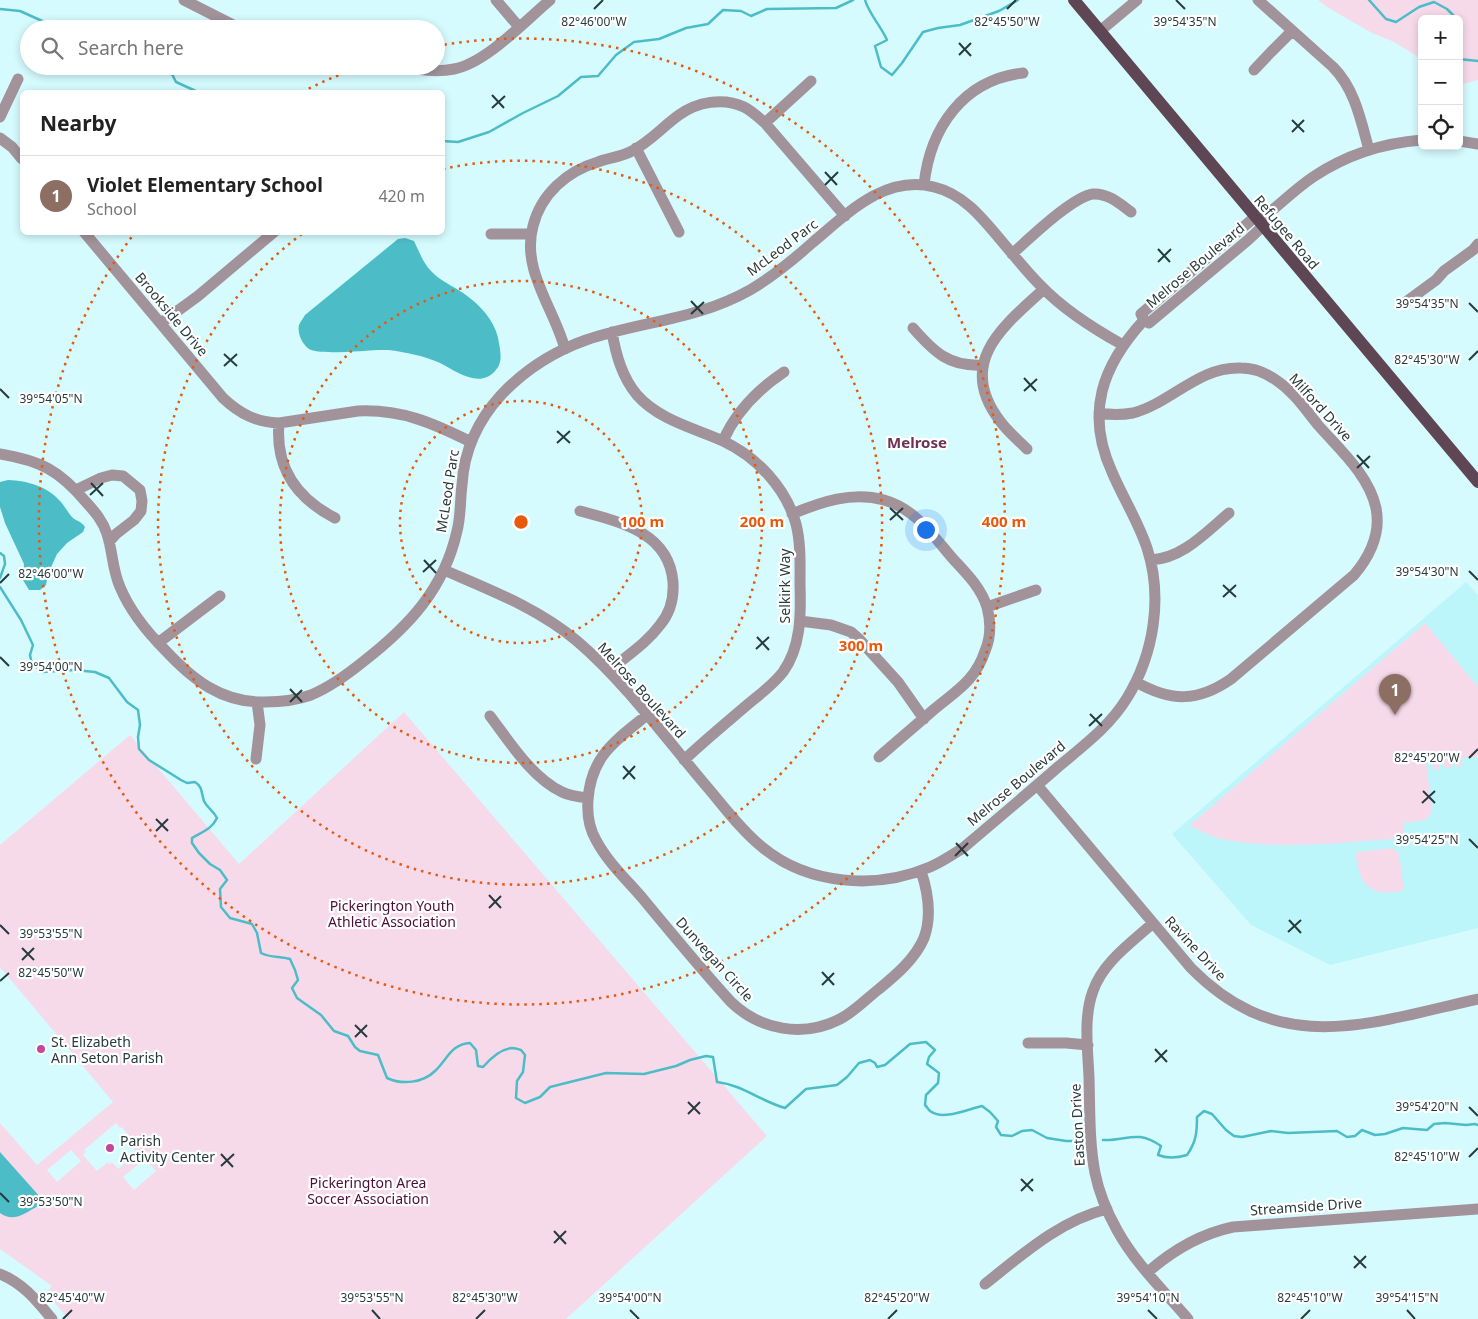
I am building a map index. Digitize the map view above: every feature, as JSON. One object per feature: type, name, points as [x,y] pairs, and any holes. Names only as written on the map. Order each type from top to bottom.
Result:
[{"type":"main road","name":"Refugee Road","points":[[1074,0],[1478,482]]},
{"type":"street","points":[[184,0],[223,20]]},
{"type":"street","points":[[496,0],[518,27]]},
{"type":"street","points":[[445,70],[464,67],[484,55],[550,0]]},
{"type":"street","points":[[1100,31],[1137,0]]},
{"type":"street","points":[[1258,0],[1333,67],[1346,84],[1356,105],[1369,150]]},
{"type":"street","points":[[1254,70],[1292,32]]},
{"type":"street","points":[[924,185],[927,163],[934,141],[951,112],[971,94],[988,83],[1007,76],[1023,74]]},
{"type":"street","points":[[0,117],[18,79]]},
{"type":"street","points":[[765,123],[811,81]]},
{"type":"street","points":[[565,349],[558,326],[534,272],[530,249],[531,234],[536,214],[548,194],[565,178],[588,165],[622,155],[636,148],[660,132],[668,123],[687,109],[712,102],[732,102],[753,112],[765,123],[845,216]]},
{"type":"street","points":[[0,138],[12,147],[20,157]]},
{"type":"street","points":[[1259,221],[1316,176],[1355,155],[1399,142],[1418,140]]},
{"type":"street","points":[[1463,142],[1478,144]]},
{"type":"street","points":[[636,148],[679,232]]},
{"type":"street","name":"McLeod Parc","points":[[0,454],[43,466],[63,477],[76,490],[101,520],[106,531],[113,567],[121,590],[136,616],[158,643],[188,674],[207,688],[229,697],[257,702],[289,700],[323,689],[353,669],[400,632],[430,595],[444,570],[458,529],[465,458],[471,442],[485,415],[508,388],[536,365],[584,341],[612,332],[703,311],[741,294],[788,264],[861,203],[881,192],[904,186],[924,185],[939,188],[950,193],[969,206],[986,222],[1012,254],[1060,304],[1103,334],[1123,345]]},
{"type":"street","points":[[1012,254],[1073,202],[1082,197],[1094,194],[1103,195],[1112,198],[1131,212]]},
{"type":"street","name":"Melrose Boulevard","points":[[444,570],[544,617],[577,641],[609,671],[736,822],[768,852],[792,866],[826,877],[862,881],[882,880],[921,871],[963,848],[1037,785],[1104,726],[1124,703],[1136,682],[1147,655],[1154,626],[1154,584],[1151,560],[1144,538],[1106,459],[1101,439],[1099,403],[1104,380],[1114,358],[1144,320],[1149,323],[1248,240],[1259,221]]},
{"type":"street","points":[[491,234],[531,234]]},
{"type":"street","name":"Brookside Drive","points":[[87,235],[223,398],[232,407],[252,419],[278,423],[346,412],[382,411],[417,418],[471,442]]},
{"type":"street","points":[[161,324],[198,296],[270,235]]},
{"type":"street","points":[[1406,302],[1436,280],[1444,271],[1473,250],[1478,244]]},
{"type":"street","points":[[1027,449],[1000,422],[989,404],[982,384],[983,365],[988,349],[1001,330],[1044,289]]},
{"type":"street","points":[[913,328],[936,351],[949,360],[970,366],[983,365]]},
{"type":"street","name":"Selkirk Way","points":[[612,332],[620,366],[639,397],[653,409],[668,418],[723,441],[747,455],[765,471],[780,490],[792,514],[798,534],[800,550],[800,621],[798,640],[794,651],[783,672],[766,689],[684,760]]},
{"type":"street","name":"Milford Drive","points":[[1099,413],[1123,415],[1145,408],[1197,379],[1218,370],[1236,368],[1254,370],[1275,379],[1285,386],[1301,403],[1361,476],[1376,508],[1377,532],[1374,544],[1359,569],[1347,582],[1319,603],[1231,679],[1212,691],[1190,696],[1167,695],[1136,682]]},
{"type":"street","points":[[723,441],[733,420],[748,402],[770,381],[784,372]]},
{"type":"street","points":[[278,423],[280,456],[290,478],[310,502],[335,518]]},
{"type":"street","points":[[76,490],[112,475],[123,476],[140,490],[141,512],[109,542]]},
{"type":"street","points":[[792,514],[814,505],[849,497],[872,497],[895,504],[915,516],[932,533],[975,584],[986,607],[990,619],[990,631],[980,664],[974,673],[959,690],[879,757]]},
{"type":"street","points":[[580,511],[624,524],[644,534],[660,549],[671,570],[673,592],[671,604],[661,624],[645,641],[609,671]]},
{"type":"street","points":[[1151,560],[1161,560],[1182,551],[1229,513]]},
{"type":"street","points":[[986,607],[1036,590]]},
{"type":"street","points":[[158,643],[220,596]]},
{"type":"street","points":[[800,621],[830,625],[851,632],[898,682],[924,719]]},
{"type":"street","points":[[256,759],[260,725],[257,702]]},
{"type":"street","name":"Dunvegan Circle","points":[[646,715],[604,753],[593,774],[588,798],[592,831],[596,841],[615,867],[707,976],[739,1010],[760,1022],[782,1029],[794,1030],[812,1029],[829,1024],[854,1009],[886,983],[912,958],[924,938],[928,915],[926,891],[921,871]]},
{"type":"street","points":[[490,716],[523,758],[546,782],[565,794],[588,798]]},
{"type":"street","name":"Ravine Drive","points":[[1037,785],[1191,968],[1218,993],[1248,1010],[1282,1022],[1317,1028],[1350,1026],[1478,1000]]},
{"type":"street","name":"Easton Drive","points":[[1153,923],[1120,952],[1105,969],[1093,990],[1089,1010],[1088,1045],[1092,1147],[1095,1174],[1107,1209],[1122,1239],[1188,1319]]},
{"type":"street","points":[[1028,1043],[1066,1042],[1088,1045]]},
{"type":"street","points":[[985,1284],[1054,1231],[1085,1216],[1107,1209]]},
{"type":"street","name":"Streamside Drive","points":[[1148,1272],[1186,1244],[1210,1233],[1233,1227],[1478,1209]]},
{"type":"street","points":[[0,1274],[29,1292],[52,1319]]},
{"type":"shaded area","points":[[1466,582],[1478,595],[1478,928],[1330,965],[1251,925],[1172,834]]},
{"type":"green space","points":[[1318,0],[1478,0],[1478,80],[1463,84],[1463,15],[1418,15],[1418,57],[1327,7]]},
{"type":"green space","points":[[1425,623],[1478,687],[1478,757],[1461,758],[1462,766],[1456,767],[1455,759],[1451,759],[1451,768],[1445,768],[1443,760],[1439,760],[1440,769],[1433,770],[1432,760],[1426,761],[1432,811],[1426,820],[1403,823],[1405,838],[1289,845],[1243,843],[1221,839],[1189,826]]},
{"type":"green space","points":[[404,712],[767,1136],[566,1319],[68,1319],[47,1293],[52,1286],[0,1249],[0,1123],[37,1165],[113,1102],[0,967],[0,845],[130,735],[239,864]],"holes":[[[116,1123],[120,1128],[122,1127],[135,1143],[132,1146],[137,1153],[118,1169],[112,1162],[110,1164],[108,1162],[97,1171],[83,1155],[86,1152],[84,1150]],[[71,1150],[81,1161],[57,1182],[47,1170]],[[145,1159],[156,1171],[134,1190],[123,1177]]]},
{"type":"green space","points":[[1393,848],[1399,854],[1404,890],[1383,892],[1375,890],[1368,886],[1359,873],[1356,852]]},
{"type":"water","points":[[405,238],[414,241],[421,257],[435,275],[466,295],[490,319],[496,330],[501,357],[498,367],[489,376],[482,378],[468,377],[421,356],[388,350],[315,351],[306,347],[302,341],[299,335],[299,324],[305,315],[398,239]]},
{"type":"water","points":[[8,480],[37,485],[50,492],[61,502],[73,518],[85,527],[83,532],[67,543],[57,554],[48,574],[46,585],[40,590],[29,590],[23,580],[24,564],[5,523],[0,507],[0,482]]},
{"type":"water","points":[[0,1152],[41,1198],[38,1206],[19,1216],[10,1217],[0,1213]]},
{"type":"waterway","points":[[445,141],[458,142],[489,132],[558,96],[581,77],[598,76],[616,55],[634,42],[659,39],[686,28],[708,24],[723,10],[741,11],[751,16],[767,9],[836,8],[853,0]]},
{"type":"waterway","points":[[865,0],[887,40],[875,46],[881,67],[892,75],[923,32],[960,25],[999,11],[1018,0]]},
{"type":"waterway","points":[[1369,0],[1386,19],[1396,22],[1419,7],[1434,2],[1447,9],[1453,15]]},
{"type":"waterway","points":[[0,9],[20,11],[40,20]]},
{"type":"waterway","points":[[1463,59],[1478,61]]},
{"type":"waterway","points":[[172,75],[176,82],[194,90]]},
{"type":"waterway","points":[[0,553],[4,556],[5,564],[0,578]]},
{"type":"waterway","points":[[0,587],[21,620],[33,645],[30,655],[32,664],[43,672],[74,670],[95,672],[109,678],[127,702],[138,710],[140,725],[139,749],[149,760],[181,780],[187,783],[195,782],[199,786],[205,803],[217,818],[210,828],[192,838],[192,843],[199,853],[210,864],[220,870],[227,880],[220,889],[221,907],[230,918],[252,924],[257,933],[261,953],[268,956],[290,959],[298,980],[292,988],[297,998],[321,1015],[334,1031],[348,1036],[360,1051],[378,1055],[387,1078],[399,1082],[412,1082],[425,1078],[435,1071],[454,1049],[464,1044],[470,1043],[476,1050],[478,1066],[483,1067],[500,1052],[515,1048],[521,1050],[525,1055],[523,1072],[517,1081],[516,1098],[525,1103],[540,1097],[550,1087],[606,1073],[644,1074],[706,1056],[713,1057],[717,1082],[735,1086],[785,1108],[806,1089],[837,1085],[859,1063],[870,1060],[877,1067],[885,1065],[910,1044],[926,1042],[935,1050],[929,1057],[927,1064],[939,1073],[938,1083],[926,1095],[925,1105],[930,1111],[935,1114],[948,1115],[982,1106],[998,1121],[996,1127],[1001,1135],[1012,1136],[1022,1131],[1032,1130],[1047,1138],[1080,1141]]},
{"type":"waterway","points":[[1103,1140],[1132,1137],[1145,1138],[1161,1146],[1158,1155],[1172,1158],[1187,1155],[1195,1137],[1197,1117],[1204,1111],[1212,1114],[1234,1136],[1242,1137],[1271,1131],[1288,1133],[1337,1131],[1347,1137],[1355,1136],[1362,1130],[1375,1135],[1403,1128],[1427,1130],[1434,1124],[1478,1125]]},
{"type":"place","name":"Violet Elementary School","points":[[1395,715]]},
{"type":"place","name":"St. Elizabeth Ann Seton Parish","points":[[41,1049]]},
{"type":"place","name":"Parish Activity Center","points":[[110,1148]]},
{"type":"district","name":"Melrose","points":[[917,442]]},
{"type":"park label","name":"Pickerington Youth Athletic Association","points":[[392,914]]},
{"type":"park label","name":"Pickerington Area Soccer Association","points":[[368,1190]]}]
